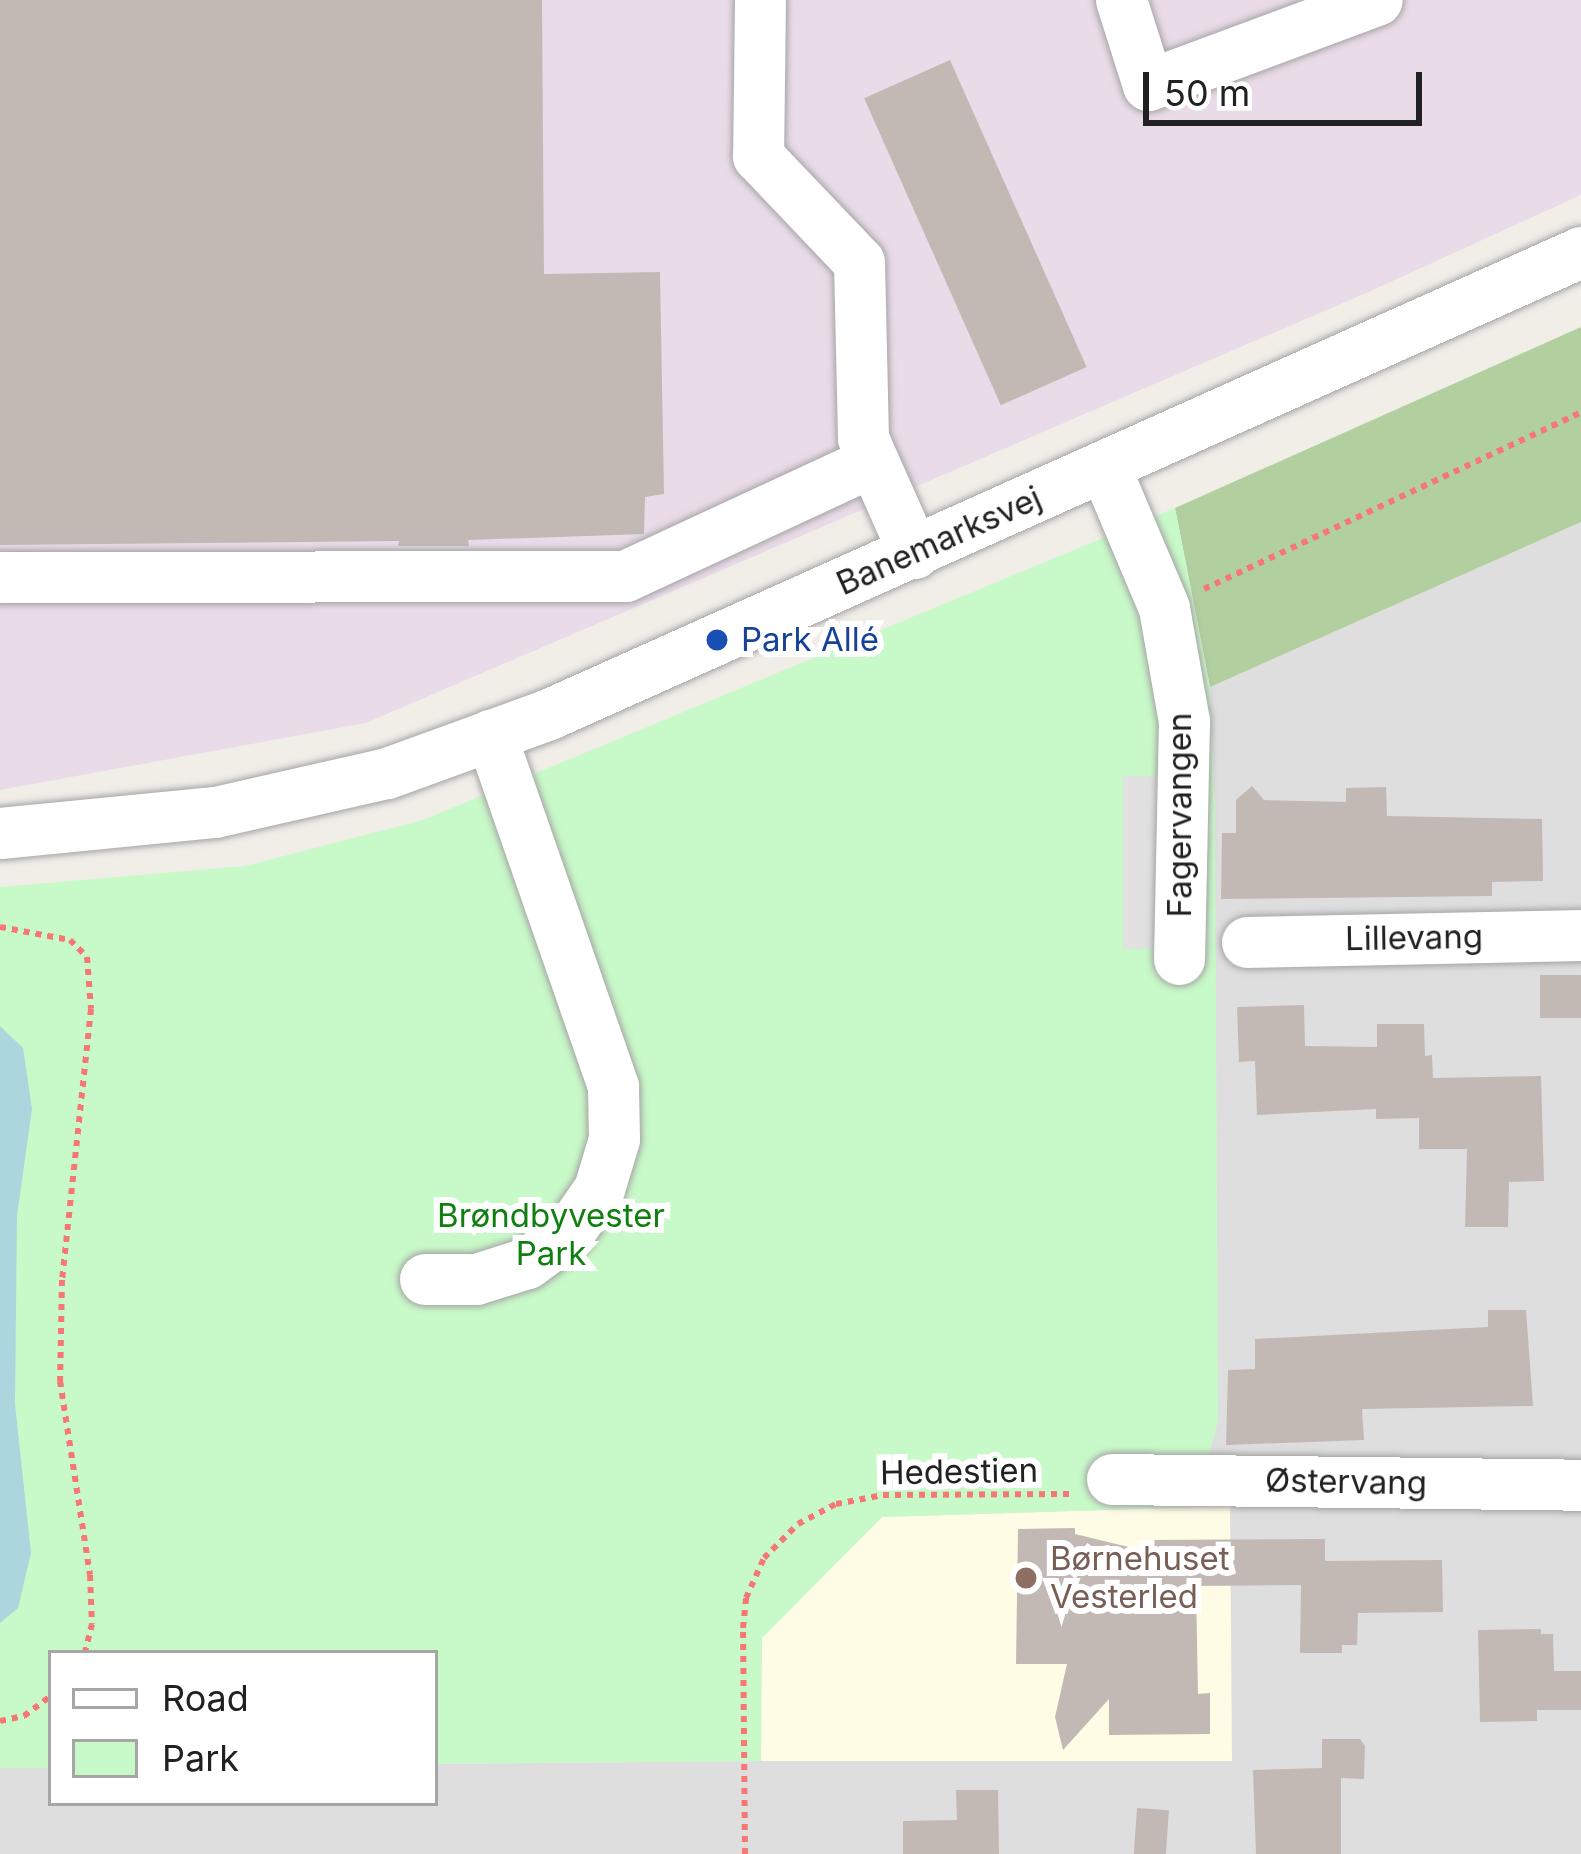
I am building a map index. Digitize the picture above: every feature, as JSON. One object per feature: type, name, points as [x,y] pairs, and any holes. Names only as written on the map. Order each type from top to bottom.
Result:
[{"type":"street","points":[[760,0],[758,156],[859,262],[863,438],[914,553]]},
{"type":"street","points":[[1121,0],[1148,85],[1377,0]]},
{"type":"street","name":"Banemarksvej","points":[[0,833],[215,812],[387,773],[491,735],[914,553],[1581,252]]},
{"type":"street","points":[[0,577],[625,576],[873,461]]},
{"type":"street","name":"Fagervangen","points":[[1105,468],[1164,608],[1184,721],[1179,959]]},
{"type":"street","points":[[424,1279],[476,1279],[526,1263],[555,1242],[599,1189],[614,1139],[614,1087],[491,735]]},
{"type":"street","name":"Lillevang","points":[[1247,942],[1581,935]]},
{"type":"street","name":"Østervang","points":[[1112,1479],[1581,1485]]},
{"type":"path","points":[[1164,608],[1581,412]]},
{"type":"path","points":[[0,927],[70,940],[86,957],[92,1009],[62,1280],[60,1381],[90,1575],[92,1624],[87,1650]]},
{"type":"path","name":"Hedestien","points":[[745,1854],[746,1598],[776,1547],[799,1524],[836,1504],[883,1495],[1072,1494],[1112,1479]]},
{"type":"path","points":[[0,1721],[24,1717],[48,1698]]},
{"type":"shaded area","points":[[0,0],[1581,0],[1581,195],[1364,294],[366,723],[0,790]]},
{"type":"shaded area","points":[[1581,522],[1581,1854],[0,1854],[0,1768],[48,1768],[48,1806],[438,1806],[438,1764],[760,1761],[882,1517],[1197,1506],[1215,808],[1210,687]]},
{"type":"shaded area","points":[[1123,776],[1173,776],[1173,949],[1123,949]]},
{"type":"shaded area","name":"Børnehuset Vesterled","points":[[1230,1506],[1232,1761],[761,1761],[762,1638],[882,1517]]},
{"type":"green space","points":[[1581,327],[1581,522],[1210,687],[1175,508]]},
{"type":"green space","name":"Brøndbyvester Park","points":[[1175,508],[1210,687],[1215,808],[1218,1420],[1197,1507],[882,1517],[762,1638],[761,1761],[438,1764],[438,1650],[48,1650],[48,1768],[0,1768],[0,887],[245,866],[423,820]]},
{"type":"water","points":[[0,1026],[23,1048],[32,1109],[17,1216],[15,1404],[31,1553],[18,1608],[0,1623]]},
{"type":"building","points":[[0,0],[542,0],[544,274],[660,272],[664,494],[645,497],[644,534],[468,540],[469,546],[398,546],[399,541],[0,545]]},
{"type":"building","points":[[950,60],[1087,367],[1001,405],[864,98]]},
{"type":"building","points":[[1252,786],[1264,800],[1346,802],[1346,788],[1386,787],[1387,816],[1542,819],[1543,881],[1492,882],[1492,896],[1221,899],[1222,833],[1236,833],[1236,800]]},
{"type":"building","points":[[1540,975],[1581,975],[1581,1018],[1540,1018]]},
{"type":"building","points":[[1304,1005],[1305,1046],[1377,1047],[1377,1024],[1424,1024],[1425,1056],[1432,1055],[1433,1078],[1541,1076],[1544,1181],[1509,1182],[1508,1227],[1465,1227],[1467,1149],[1419,1149],[1419,1118],[1376,1119],[1376,1109],[1257,1115],[1255,1061],[1239,1062],[1237,1007]]},
{"type":"building","points":[[1488,1310],[1526,1310],[1533,1406],[1362,1409],[1364,1440],[1226,1445],[1228,1370],[1255,1369],[1255,1339],[1488,1327]]},
{"type":"building","points":[[1075,1528],[1075,1534],[1145,1551],[1145,1540],[1325,1539],[1325,1561],[1442,1560],[1443,1612],[1358,1613],[1357,1645],[1342,1645],[1342,1653],[1300,1653],[1301,1585],[1196,1586],[1198,1694],[1210,1693],[1210,1734],[1109,1735],[1109,1699],[1063,1750],[1055,1717],[1067,1664],[1016,1664],[1018,1529]]},
{"type":"building","points":[[1541,1629],[1541,1634],[1553,1634],[1554,1671],[1581,1671],[1581,1710],[1537,1710],[1537,1721],[1480,1722],[1478,1630]]},
{"type":"building","points":[[1322,1739],[1360,1739],[1365,1746],[1364,1779],[1341,1778],[1341,1854],[1256,1854],[1253,1770],[1322,1768]]},
{"type":"building","points":[[956,1790],[998,1790],[999,1854],[903,1854],[903,1821],[957,1820]]},
{"type":"building","points":[[1137,1808],[1169,1810],[1166,1854],[1134,1854]]},
{"type":"place","name":"Park Allé","points":[[717,640]]},
{"type":"place","name":"Børnehuset Vesterled","points":[[1026,1578]]}]
